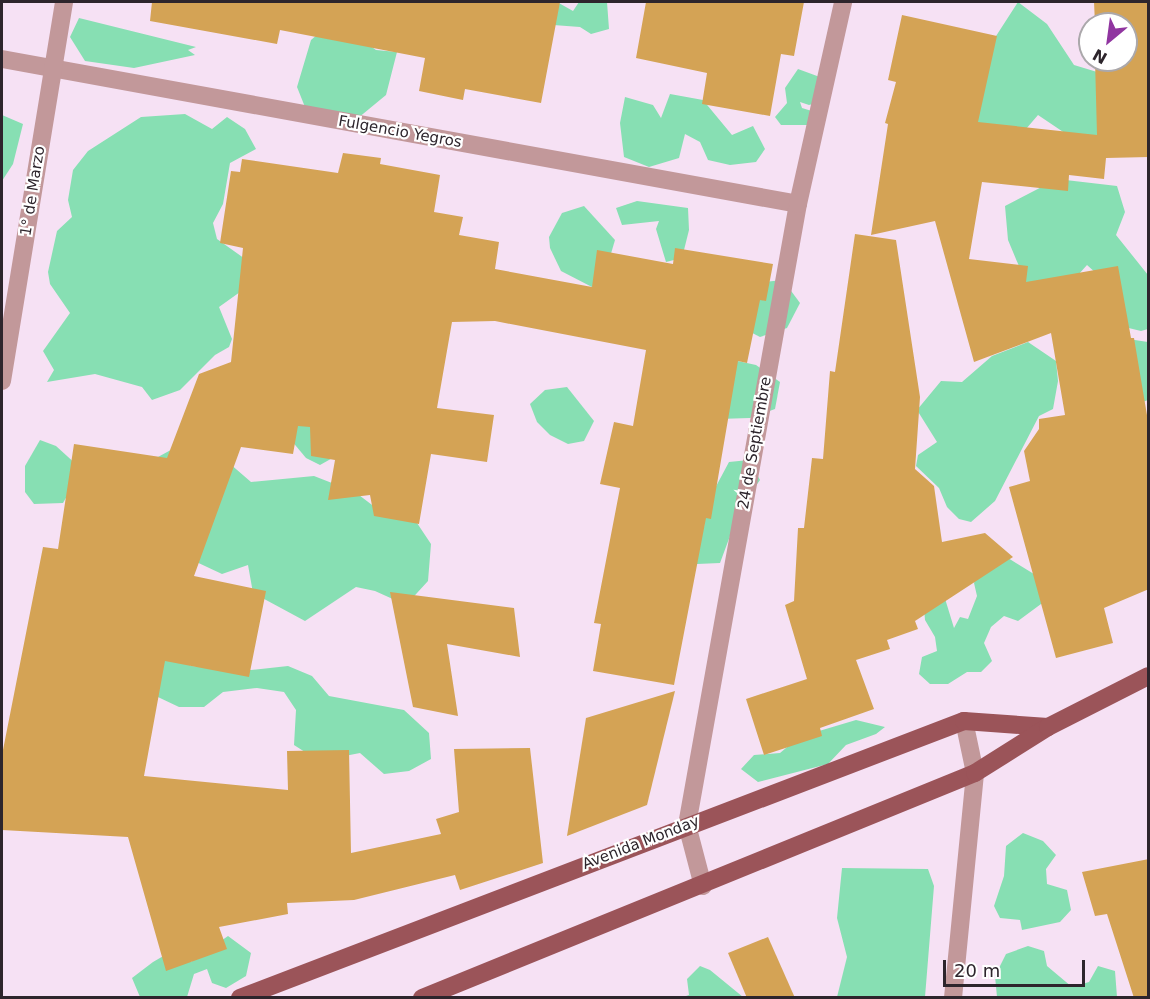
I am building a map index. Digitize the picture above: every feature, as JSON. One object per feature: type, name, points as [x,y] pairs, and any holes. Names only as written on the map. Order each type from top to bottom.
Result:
[{"type":"main road","points":[[422,998],[703,886],[975,773],[1048,727],[1149,676]]},
{"type":"main road","name":"Avenida Monday","points":[[240,998],[964,720],[1048,727]]},
{"type":"street","name":"1° de Marzo","points":[[2,381],[64,2]]},
{"type":"street","name":"24 de Septiembre","points":[[703,886],[687,825],[798,204],[843,2]]},
{"type":"street","name":"Fulgencio Yegros","points":[[2,59],[798,204]]},
{"type":"street","points":[[953,998],[975,773],[964,720]]},
{"type":"green space","points":[[510,2],[557,2],[573,11],[579,2],[607,2],[609,29],[591,34],[580,27],[540,24],[515,13]]},
{"type":"green space","points":[[1018,2],[1047,24],[1074,65],[1078,66],[1078,72],[1097,72],[1107,75],[1124,117],[1087,148],[1038,115],[1020,136],[927,143]]},
{"type":"green space","points":[[79,18],[196,47],[188,50],[195,55],[134,68],[85,61],[70,37]]},
{"type":"green space","points":[[325,28],[346,29],[376,50],[397,52],[386,95],[352,123],[307,112],[297,87],[311,40]]},
{"type":"green space","points":[[798,69],[828,80],[820,102],[809,105],[800,102],[802,108],[815,112],[812,125],[781,125],[775,117],[787,103],[785,88]]},
{"type":"green space","points":[[670,94],[703,100],[732,135],[753,126],[765,149],[756,162],[730,165],[708,160],[700,142],[685,134],[679,158],[649,167],[624,157],[620,123],[625,97],[653,105],[661,118]]},
{"type":"green space","points":[[185,114],[212,129],[227,117],[245,129],[256,149],[230,163],[223,204],[213,223],[217,239],[255,266],[240,292],[219,307],[232,339],[229,347],[215,355],[180,390],[152,400],[142,387],[95,374],[47,382],[54,370],[43,351],[70,313],[50,284],[48,272],[57,231],[72,217],[68,200],[73,170],[88,151],[141,117]]},
{"type":"green space","points":[[2,115],[23,124],[13,164],[2,181]]},
{"type":"green space","points":[[1057,179],[1117,186],[1125,212],[1116,235],[1148,275],[1148,329],[1141,331],[1108,323],[1107,283],[1087,265],[1069,285],[1026,283],[1008,240],[1005,206]]},
{"type":"green space","points":[[637,201],[688,208],[689,230],[682,258],[666,262],[656,229],[659,221],[622,225],[616,208]]},
{"type":"green space","points":[[584,206],[615,240],[605,274],[592,287],[561,271],[550,248],[549,237],[562,213]]},
{"type":"green space","points":[[783,280],[800,303],[787,328],[760,337],[735,324],[764,282]]},
{"type":"green space","points":[[1128,339],[1148,342],[1148,400],[1135,405]]},
{"type":"green space","points":[[1028,342],[1056,361],[1058,381],[1053,409],[1039,416],[995,501],[971,522],[959,519],[947,507],[939,488],[916,466],[918,455],[937,442],[917,410],[941,381],[962,382],[992,356]]},
{"type":"green space","points":[[733,360],[756,365],[780,382],[775,409],[750,418],[718,419]]},
{"type":"green space","points":[[567,387],[594,421],[584,441],[568,444],[550,435],[537,422],[530,404],[545,390]]},
{"type":"green space","points":[[308,406],[345,451],[320,465],[306,458],[291,440],[291,422]]},
{"type":"green space","points":[[40,440],[56,446],[78,466],[75,482],[63,503],[34,504],[25,492],[25,466]]},
{"type":"green space","points":[[189,440],[229,463],[251,482],[314,476],[355,492],[380,511],[409,511],[431,544],[428,581],[406,605],[375,591],[356,587],[305,621],[253,593],[248,565],[222,574],[190,559],[158,457]]},
{"type":"green space","points":[[749,460],[760,480],[740,509],[720,563],[697,564],[684,543],[704,528],[705,507],[729,462]]},
{"type":"green space","points":[[1008,558],[1042,579],[1041,604],[1018,621],[1004,616],[991,627],[984,643],[992,661],[981,672],[967,672],[948,684],[930,684],[919,674],[922,657],[937,651],[935,637],[925,620],[924,608],[943,592],[954,628],[960,617],[968,619],[977,596],[974,583],[981,565]]},
{"type":"green space","points":[[171,647],[191,666],[251,670],[288,666],[312,676],[329,696],[404,710],[429,733],[431,759],[409,771],[384,774],[360,753],[319,761],[294,745],[296,710],[284,692],[257,688],[223,692],[204,707],[179,707],[141,689]]},
{"type":"green space","points":[[856,720],[885,727],[876,734],[846,745],[828,764],[758,782],[741,769],[754,755],[780,753],[799,737]]},
{"type":"green space","points":[[1023,833],[1043,841],[1056,855],[1046,869],[1047,884],[1067,890],[1071,910],[1060,922],[1022,930],[1020,920],[1000,918],[994,906],[1004,876],[1006,846]]},
{"type":"green space","points":[[842,868],[928,869],[934,886],[925,997],[837,997],[847,957],[837,918]]},
{"type":"green space","points":[[228,936],[251,953],[246,976],[226,988],[212,983],[207,969],[194,974],[187,997],[140,997],[132,978],[153,962],[172,951],[191,962]]},
{"type":"green space","points":[[1028,946],[1044,951],[1047,966],[1072,987],[1089,982],[1098,966],[1115,971],[1117,997],[997,997],[995,976],[1006,954]]},
{"type":"green space","points":[[700,966],[710,970],[743,997],[683,997],[689,995],[687,979]]},
{"type":"building","points":[[152,2],[560,2],[541,103],[465,89],[463,100],[419,91],[425,58],[280,30],[277,44],[150,21]]},
{"type":"building","points":[[646,2],[804,2],[794,56],[781,54],[770,116],[702,104],[707,73],[636,58]]},
{"type":"building","points":[[1094,2],[1149,2],[1149,157],[1106,158],[1104,179],[1069,175],[1068,191],[982,182],[969,259],[1028,266],[1026,282],[1118,266],[1131,338],[1134,338],[1149,427],[1149,589],[1104,608],[1113,643],[1056,658],[1009,487],[1030,481],[1024,451],[1039,429],[1039,419],[1065,415],[1051,333],[974,362],[935,221],[871,235],[888,124],[885,123],[896,82],[888,80],[902,15],[997,36],[978,122],[1097,135],[1095,72],[1138,72],[1138,12],[1094,12]]},
{"type":"building","points":[[343,153],[381,158],[380,164],[440,175],[434,212],[463,217],[459,235],[499,242],[495,269],[592,287],[597,250],[673,264],[675,248],[773,264],[766,301],[760,300],[747,363],[738,361],[711,519],[706,518],[674,685],[593,671],[601,624],[594,623],[620,488],[600,484],[614,422],[633,426],[646,350],[495,321],[452,322],[437,408],[494,415],[487,462],[431,454],[419,524],[374,516],[370,495],[328,500],[335,460],[311,456],[310,427],[298,426],[293,454],[241,447],[194,576],[266,591],[249,677],[165,661],[144,776],[288,790],[287,751],[349,750],[351,853],[441,834],[436,819],[459,812],[454,749],[530,748],[543,863],[460,890],[455,875],[354,900],[287,903],[288,914],[219,927],[227,949],[166,971],[128,837],[2,830],[2,755],[43,547],[58,549],[74,444],[167,458],[199,374],[231,362],[243,248],[220,243],[231,171],[240,172],[242,159],[338,173]]},
{"type":"building","points":[[855,234],[896,240],[920,397],[915,469],[934,486],[942,542],[985,533],[1013,557],[915,621],[918,629],[887,640],[890,649],[856,660],[874,709],[820,728],[822,736],[764,755],[746,699],[807,679],[785,605],[794,601],[798,528],[804,528],[812,458],[823,459],[830,371],[835,372]]},
{"type":"building","points":[[390,592],[514,608],[520,657],[447,644],[458,716],[413,707]]},
{"type":"building","points":[[675,691],[647,805],[567,836],[586,718]]},
{"type":"building","points":[[1149,859],[1149,998],[1134,998],[1107,914],[1095,916],[1082,872]]},
{"type":"building","points":[[768,937],[795,998],[747,998],[728,953]]}]
